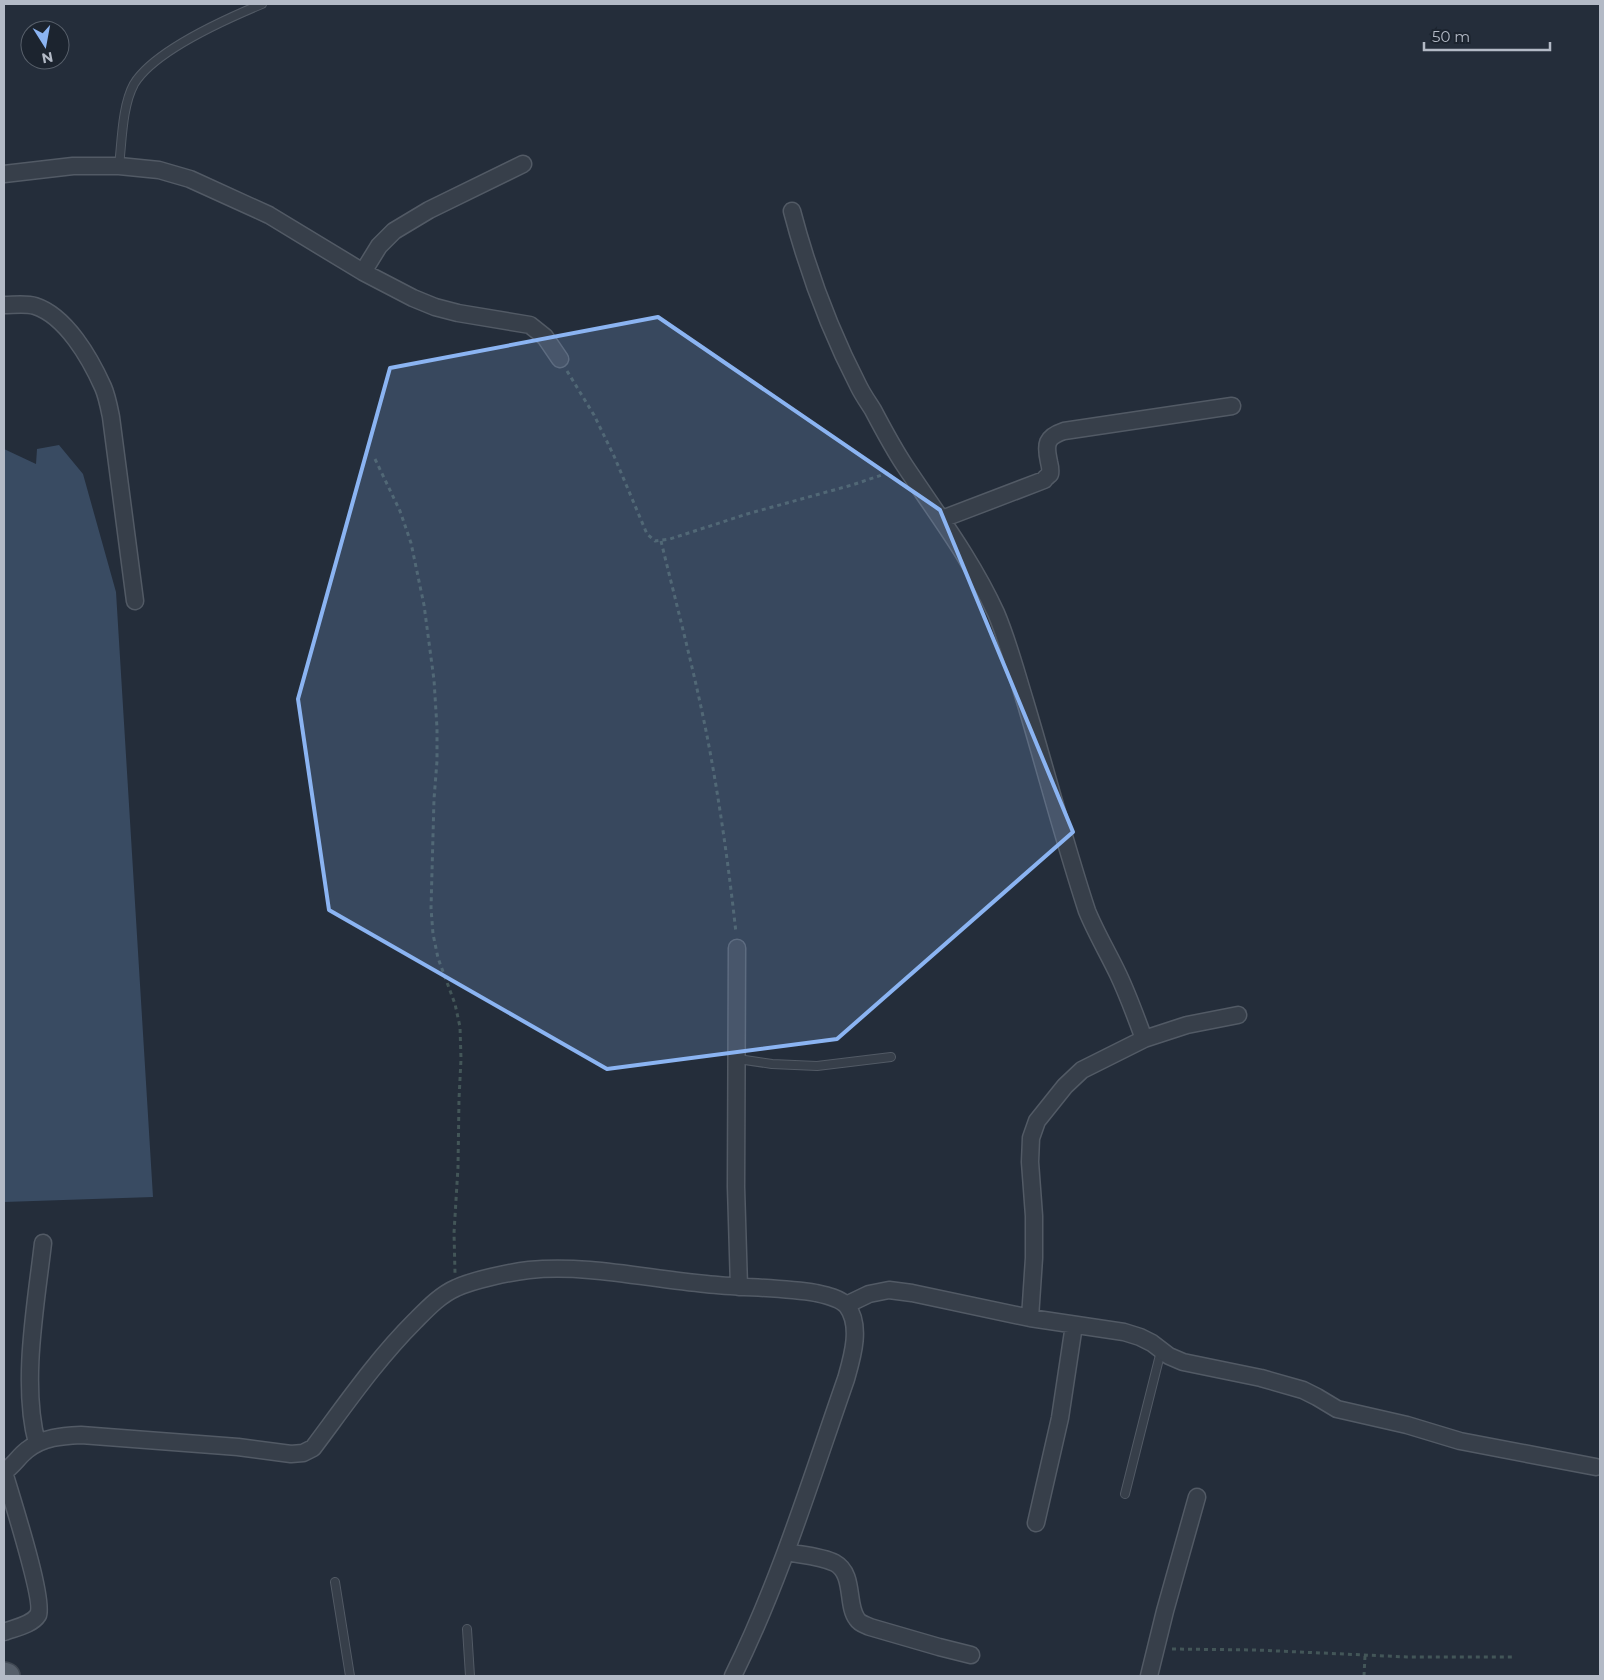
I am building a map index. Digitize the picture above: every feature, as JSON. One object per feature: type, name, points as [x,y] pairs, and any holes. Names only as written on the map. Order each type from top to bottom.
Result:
[{"type":"street","points":[[363,272],[380,246],[394,231],[429,210],[523,164]]},
{"type":"street","points":[[4,174],[73,166],[119,166],[159,170],[190,179],[269,215],[363,272],[435,307],[530,325],[545,337],[560,359]]},
{"type":"street","points":[[792,211],[804,256],[835,336],[860,388],[906,467],[942,519],[978,578],[996,614],[1009,648],[1033,726],[1087,911],[1130,1001],[1144,1039]]},
{"type":"street","points":[[4,305],[33,306],[50,313],[67,329],[86,356],[104,389],[112,417],[135,601]]},
{"type":"street","points":[[942,519],[1044,480],[1050,474],[1047,444],[1049,438],[1055,434],[1064,431],[1232,406]]},
{"type":"street","points":[[738,948],[736,1187],[740,1287]]},
{"type":"street","points":[[1030,1318],[1034,1216],[1030,1162],[1031,1138],[1037,1121],[1065,1086],[1082,1070],[1144,1039],[1187,1025],[1238,1015]]},
{"type":"street","points":[[37,1443],[30,1411],[30,1391],[34,1324],[43,1243]]},
{"type":"street","points":[[4,1632],[33,1620],[39,1611],[33,1579],[4,1472],[26,1450],[37,1443],[51,1438],[81,1436],[230,1446],[291,1454],[303,1453],[313,1448],[364,1378],[408,1328],[430,1306],[455,1288],[529,1270],[576,1269],[740,1287],[816,1293],[834,1298],[846,1305],[853,1318],[852,1358],[846,1379],[786,1552],[766,1603],[733,1676]]},
{"type":"street","points":[[846,1305],[869,1294],[889,1290],[912,1293],[1030,1318],[1124,1332],[1146,1340],[1169,1356],[1183,1362],[1261,1378],[1303,1390],[1337,1410],[1407,1425],[1460,1441],[1596,1468]]},
{"type":"street","points":[[1036,1523],[1060,1418],[1074,1325]]},
{"type":"street","points":[[1149,1676],[1197,1497]]},
{"type":"street","points":[[786,1552],[827,1560],[837,1564],[844,1572],[856,1618],[861,1623],[939,1647],[971,1654]]},
{"type":"lane","points":[[119,166],[126,106],[134,84],[150,66],[172,49],[262,4]]},
{"type":"lane","points":[[738,1059],[772,1064],[817,1066],[891,1057]]},
{"type":"lane","points":[[1125,1494],[1161,1351]]},
{"type":"lane","points":[[335,1582],[350,1676]]},
{"type":"lane","points":[[466,1629],[470,1676]]},
{"type":"path","points":[[560,359],[594,415],[631,494],[647,534],[655,541],[852,485],[906,467]]},
{"type":"path","points":[[375,459],[400,511],[411,543],[424,605],[434,680],[437,761],[431,908],[433,934],[438,958],[455,1004],[460,1027],[459,1159],[454,1233],[455,1288]]},
{"type":"path","points":[[660,541],[688,648],[708,742],[738,948]]},
{"type":"path","points":[[1155,1650],[1257,1650],[1365,1656],[1514,1658]]},
{"type":"path","points":[[1364,1676],[1365,1656]]},
{"type":"highlighted area","points":[[658,317],[940,510],[1073,832],[837,1039],[607,1069],[329,910],[298,699],[390,368]]},
{"type":"water","points":[[59,445],[83,474],[116,592],[153,1197],[4,1202],[4,449],[36,464],[37,449]]}]
